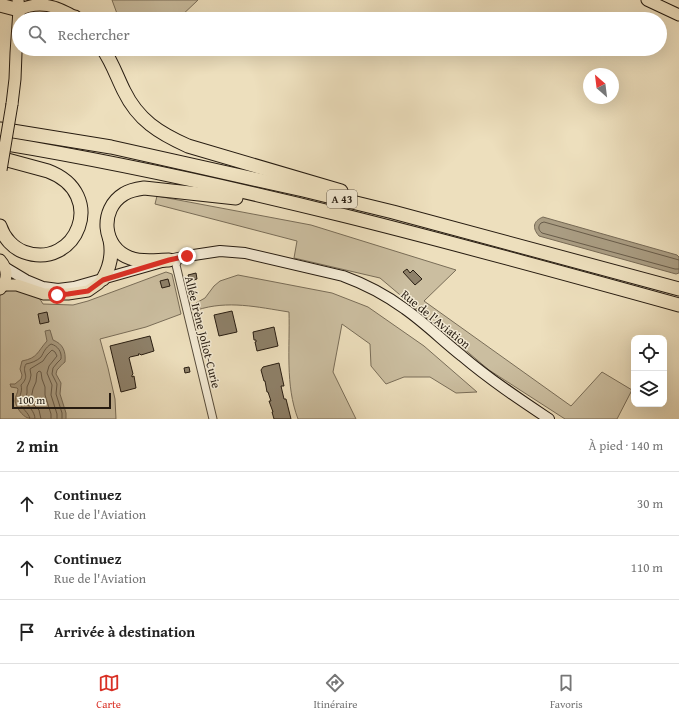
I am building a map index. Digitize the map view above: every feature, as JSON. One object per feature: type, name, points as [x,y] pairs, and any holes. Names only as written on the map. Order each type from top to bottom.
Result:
[{"type":"highway","points":[[0,5],[20,3]]},
{"type":"highway","points":[[108,56],[124,91],[135,110],[151,126],[169,138],[188,146],[342,191],[393,212]]},
{"type":"highway","name":"A 43","points":[[0,129],[119,149],[303,190],[393,212],[679,289]]},
{"type":"highway","name":"A 43","points":[[0,144],[60,154],[176,177],[301,205],[386,226],[679,305]]},
{"type":"highway","points":[[0,168],[48,171],[54,173],[70,185],[76,192],[81,214],[78,229],[67,245],[54,253],[44,255],[33,255],[17,248],[8,240],[0,226]]},
{"type":"highway","points":[[103,280],[110,264],[111,250],[107,222],[108,214],[110,208],[120,196],[133,189],[144,188],[301,205]]},
{"type":"highway","points":[[110,240],[118,251],[130,259],[173,262]]},
{"type":"main road","points":[[63,0],[72,12]]},
{"type":"main road","points":[[647,0],[679,15]]},
{"type":"main road","points":[[20,3],[26,6],[45,4],[59,8],[66,12]]},
{"type":"main road","points":[[0,168],[15,87],[16,56]]},
{"type":"main road","points":[[2,287],[7,274],[3,264]]},
{"type":"main road","points":[[88,291],[103,280]]},
{"type":"main road","name":"Rue de l'Aviation","points":[[2,287],[17,285],[44,294],[68,294],[88,291]]},
{"type":"street","name":"Rue de l'Aviation","points":[[88,291],[187,256],[220,251],[245,253],[343,276],[383,294],[406,310],[483,374],[549,419]]},
{"type":"street","name":"Rue de l'Aviation","points":[[3,264],[26,280],[43,287],[58,289],[74,287],[173,262],[217,257],[270,259]]},
{"type":"street","name":"Allée Irène Joliot-Curie","points":[[173,262],[213,419]]},
{"type":"shaded area","points":[[112,0],[198,0],[185,12],[116,12]]},
{"type":"shaded area","points":[[157,196],[311,225],[456,270],[424,301],[571,406],[602,372],[631,389],[631,392],[617,419],[565,419],[489,370],[380,278],[294,258],[297,241],[155,204]]},
{"type":"shaded area","points":[[166,272],[172,274],[181,314],[146,327],[100,339],[115,399],[116,419],[0,419],[0,294],[9,290],[19,290],[38,296],[43,304],[73,305],[88,301]]},
{"type":"shaded area","points":[[238,275],[332,293],[368,307],[424,346],[477,392],[456,393],[430,377],[404,377],[386,384],[371,366],[370,344],[342,324],[333,372],[356,419],[298,419],[291,393],[289,366],[289,312],[243,305],[220,305],[197,310],[196,303],[205,298],[214,286],[220,281]]},
{"type":"water","points":[[543,217],[677,255],[679,257],[679,273],[676,274],[539,236],[535,230],[535,223]]},
{"type":"water","points":[[50,330],[53,340],[63,348],[65,354],[65,362],[57,370],[56,374],[61,383],[60,394],[66,413],[66,419],[28,418],[18,408],[15,401],[18,389],[11,387],[10,384],[15,384],[21,379],[22,375],[20,369],[22,361],[27,360],[37,354],[47,341],[45,331]]},
{"type":"building","points":[[407,269],[410,273],[413,270],[422,279],[415,285],[403,272]]},
{"type":"building","points":[[196,273],[197,279],[190,281],[188,275]]},
{"type":"building","points":[[168,279],[170,286],[162,288],[160,281]]},
{"type":"building","points":[[232,311],[237,332],[219,336],[214,315]]},
{"type":"building","points":[[47,312],[49,322],[40,324],[38,314]]},
{"type":"building","points":[[274,327],[278,346],[257,351],[256,340],[254,340],[253,332]]},
{"type":"building","points":[[150,336],[154,351],[141,355],[138,354],[139,355],[129,358],[133,374],[132,377],[134,376],[136,388],[121,392],[110,346]]},
{"type":"building","points":[[279,363],[284,386],[281,386],[291,419],[274,419],[269,401],[271,401],[261,370],[263,367]]},
{"type":"building","points":[[189,367],[190,372],[185,373],[184,368]]},
{"type":"route","points":[[57,295],[88,291],[103,280],[187,256]]}]
